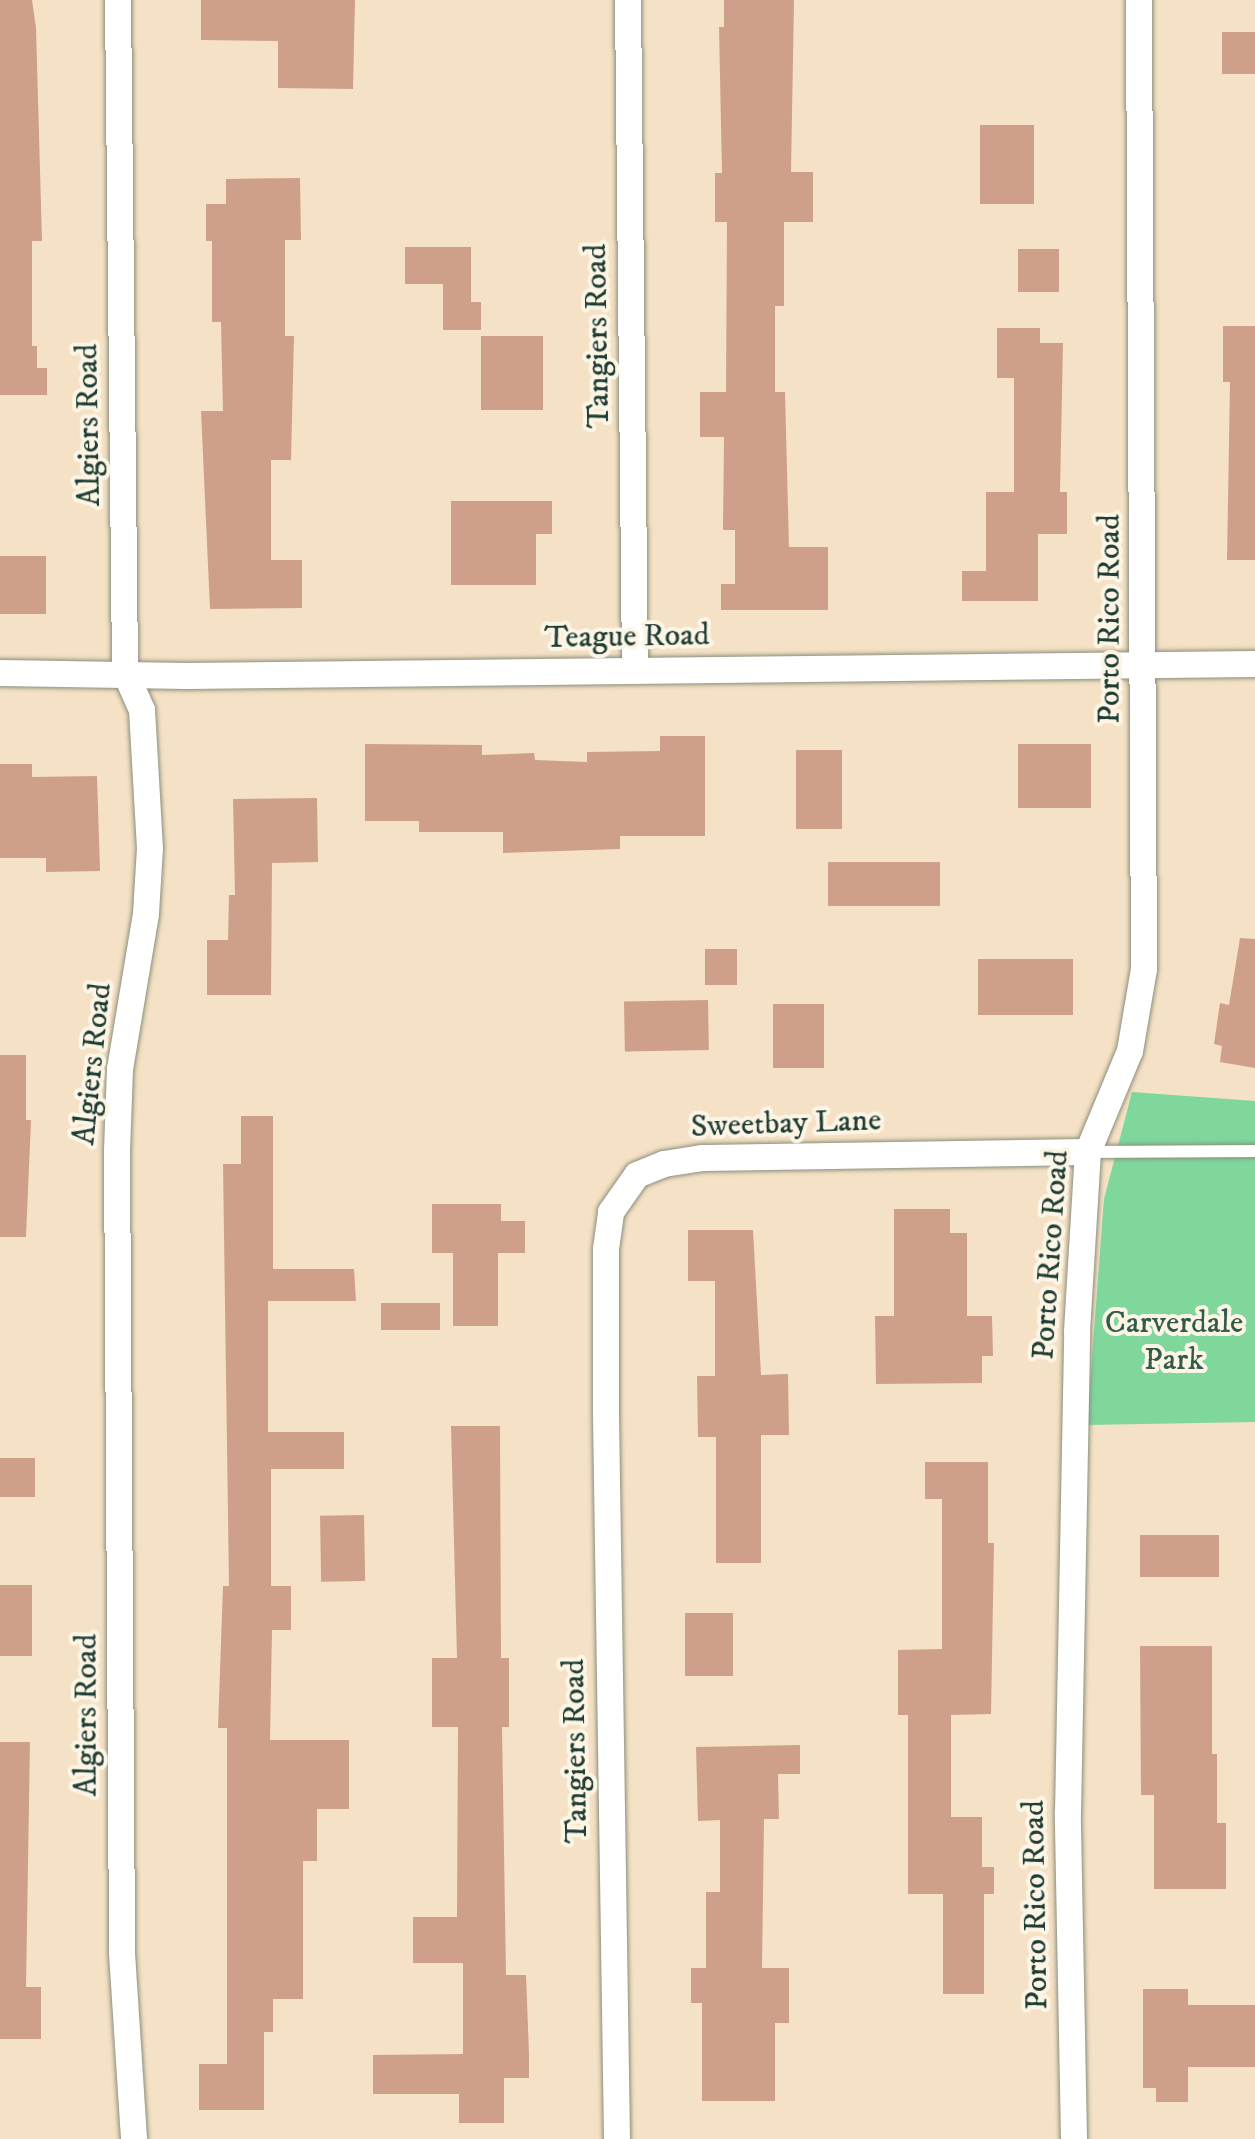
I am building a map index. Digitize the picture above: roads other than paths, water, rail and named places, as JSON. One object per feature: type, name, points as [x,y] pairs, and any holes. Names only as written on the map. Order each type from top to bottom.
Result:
[{"type":"street","name":"Algiers Road","points":[[118,0],[125,672],[142,710],[150,848],[146,914],[120,1069],[117,1151],[122,1953],[134,2139]]},
{"type":"street","name":"Tangiers Road","points":[[628,0],[635,671]]},
{"type":"street","name":"Porto Rico Road","points":[[1074,2139],[1069,1548],[1088,1152],[1130,1051],[1144,969],[1139,0]]},
{"type":"street","name":"Teague Road","points":[[0,673],[635,671],[1255,664]]},
{"type":"street","name":"Sweetbay Lane","points":[[606,1363],[606,1249],[611,1212],[637,1175],[702,1158],[1088,1152]]},
{"type":"street","name":"Tangiers Road","points":[[606,1363],[617,2139]]},
{"type":"lane","points":[[1088,1152],[1255,1151]]},
{"type":"park label","name":"Carverdale Park","points":[[1174,1342]]}]
